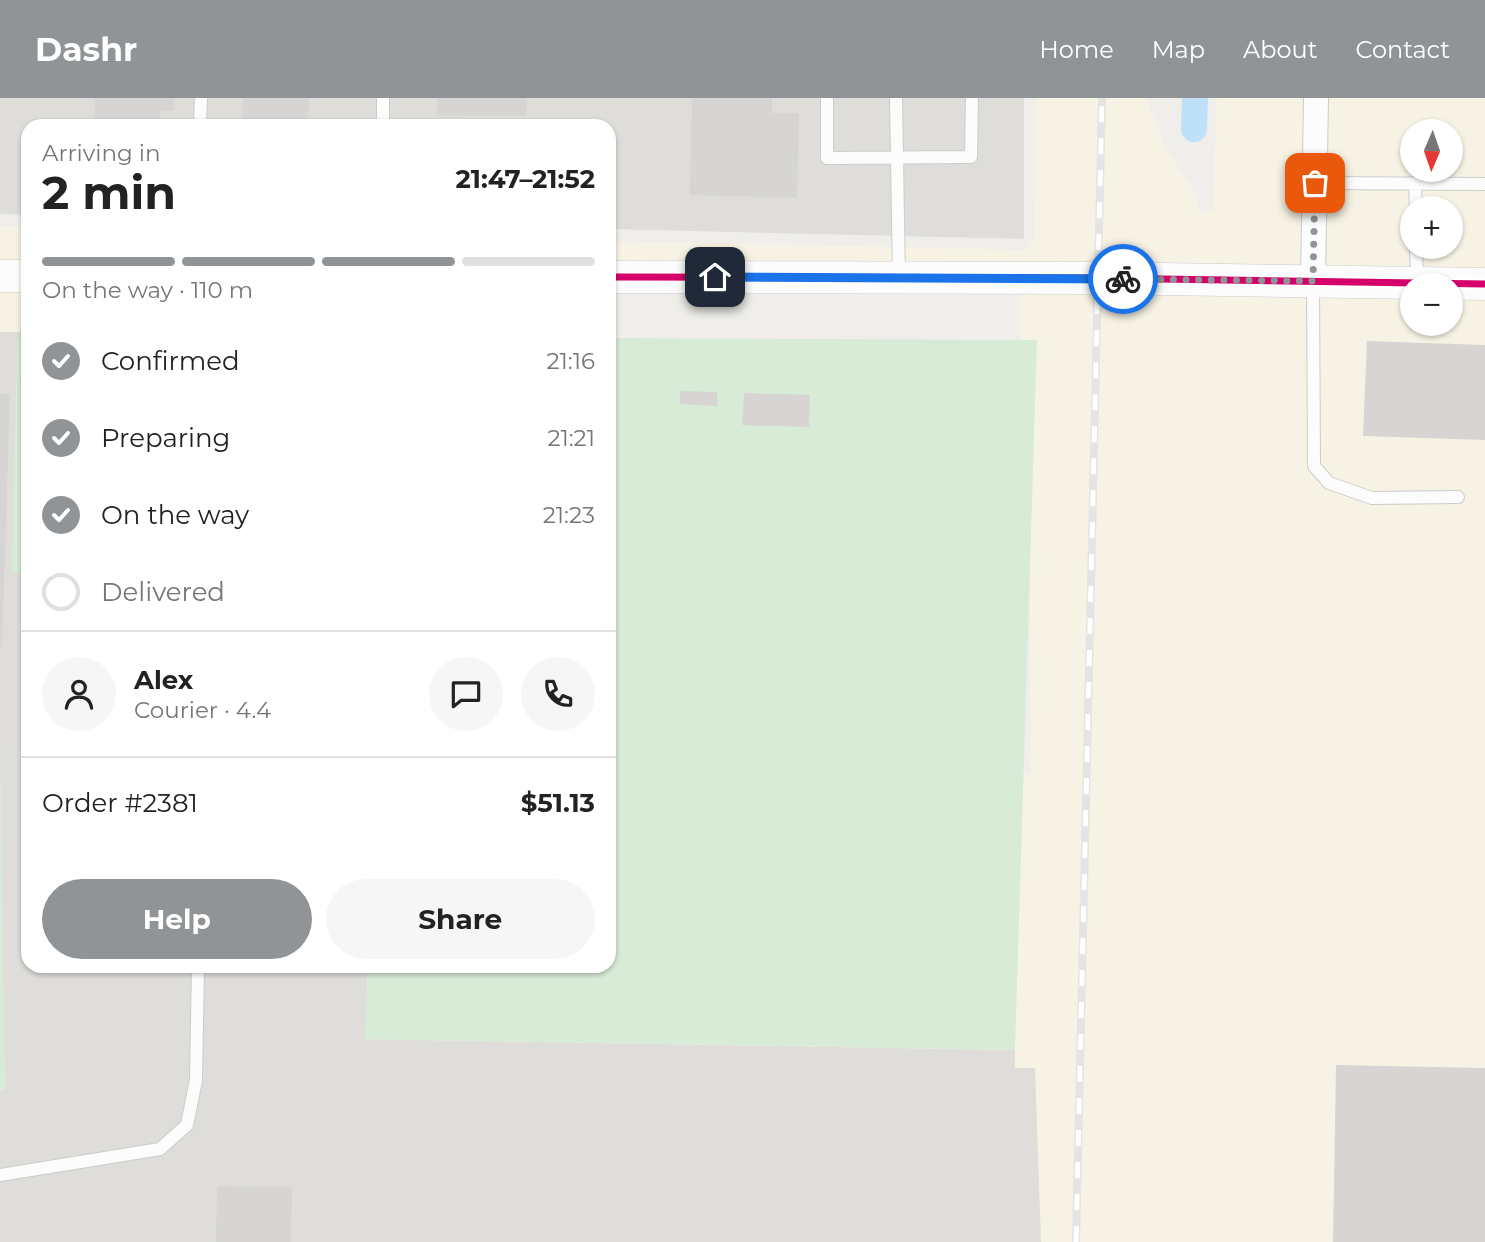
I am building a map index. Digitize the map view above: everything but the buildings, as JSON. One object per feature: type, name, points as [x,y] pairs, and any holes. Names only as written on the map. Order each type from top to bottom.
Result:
[{"type":"street","points":[[1313,281],[1316,98]]},
{"type":"street","points":[[0,276],[21,276]]},
{"type":"street","points":[[616,277],[1400,283]]},
{"type":"street","points":[[1463,284],[1485,284]]},
{"type":"lane","points":[[200,119],[201,98]]},
{"type":"lane","points":[[383,98],[383,119]]},
{"type":"lane","points":[[827,98],[827,158],[971,157],[972,98]]},
{"type":"lane","points":[[896,98],[899,278]]},
{"type":"lane","points":[[1315,183],[1485,184]]},
{"type":"lane","points":[[1415,183],[1416,196]]},
{"type":"lane","points":[[1313,281],[1314,466],[1329,483],[1371,498],[1458,497]]},
{"type":"lane","points":[[0,1175],[160,1149],[187,1125],[196,1080],[198,973]]},
{"type":"shaded area","points":[[0,98],[1024,98],[1024,239],[616,229],[616,119],[21,119],[21,215],[0,214]]},
{"type":"shaded area","points":[[1036,98],[1146,98],[1165,147],[1194,192],[1200,213],[1213,210],[1217,98],[1485,98],[1485,270],[616,262],[616,241],[1027,250],[1035,238]]},
{"type":"shaded area","points":[[0,226],[21,227],[21,261],[0,261]]},
{"type":"shaded area","points":[[0,291],[21,291],[21,973],[616,973],[616,955],[739,757],[1031,775],[1029,427],[1021,424],[1020,293],[1400,298],[1400,336],[1463,336],[1463,299],[1485,299],[1485,1242],[1041,1242],[1034,1068],[0,1078]]},
{"type":"shaded area","points":[[0,332],[21,332],[21,973],[368,973],[366,1039],[1015,1050],[1015,1068],[1035,1068],[1041,1242],[0,1242]]},
{"type":"green space","points":[[616,338],[1037,340],[1015,1050],[365,1039],[368,973],[616,973]]},
{"type":"green space","points":[[17,339],[21,339],[21,573],[12,572]]},
{"type":"green space","points":[[0,744],[5,1090],[0,1090]]},
{"type":"waterway","points":[[1194,129],[1195,98]]},
{"type":"railway","points":[[1076,1242],[1102,98]]},
{"type":"cycle path","points":[[616,277],[1099,278],[1485,284]]},
{"type":"way so far","points":[[1123,279],[1313,281],[1315,183]]},
{"type":"route","points":[[715,277],[1123,279]]}]
